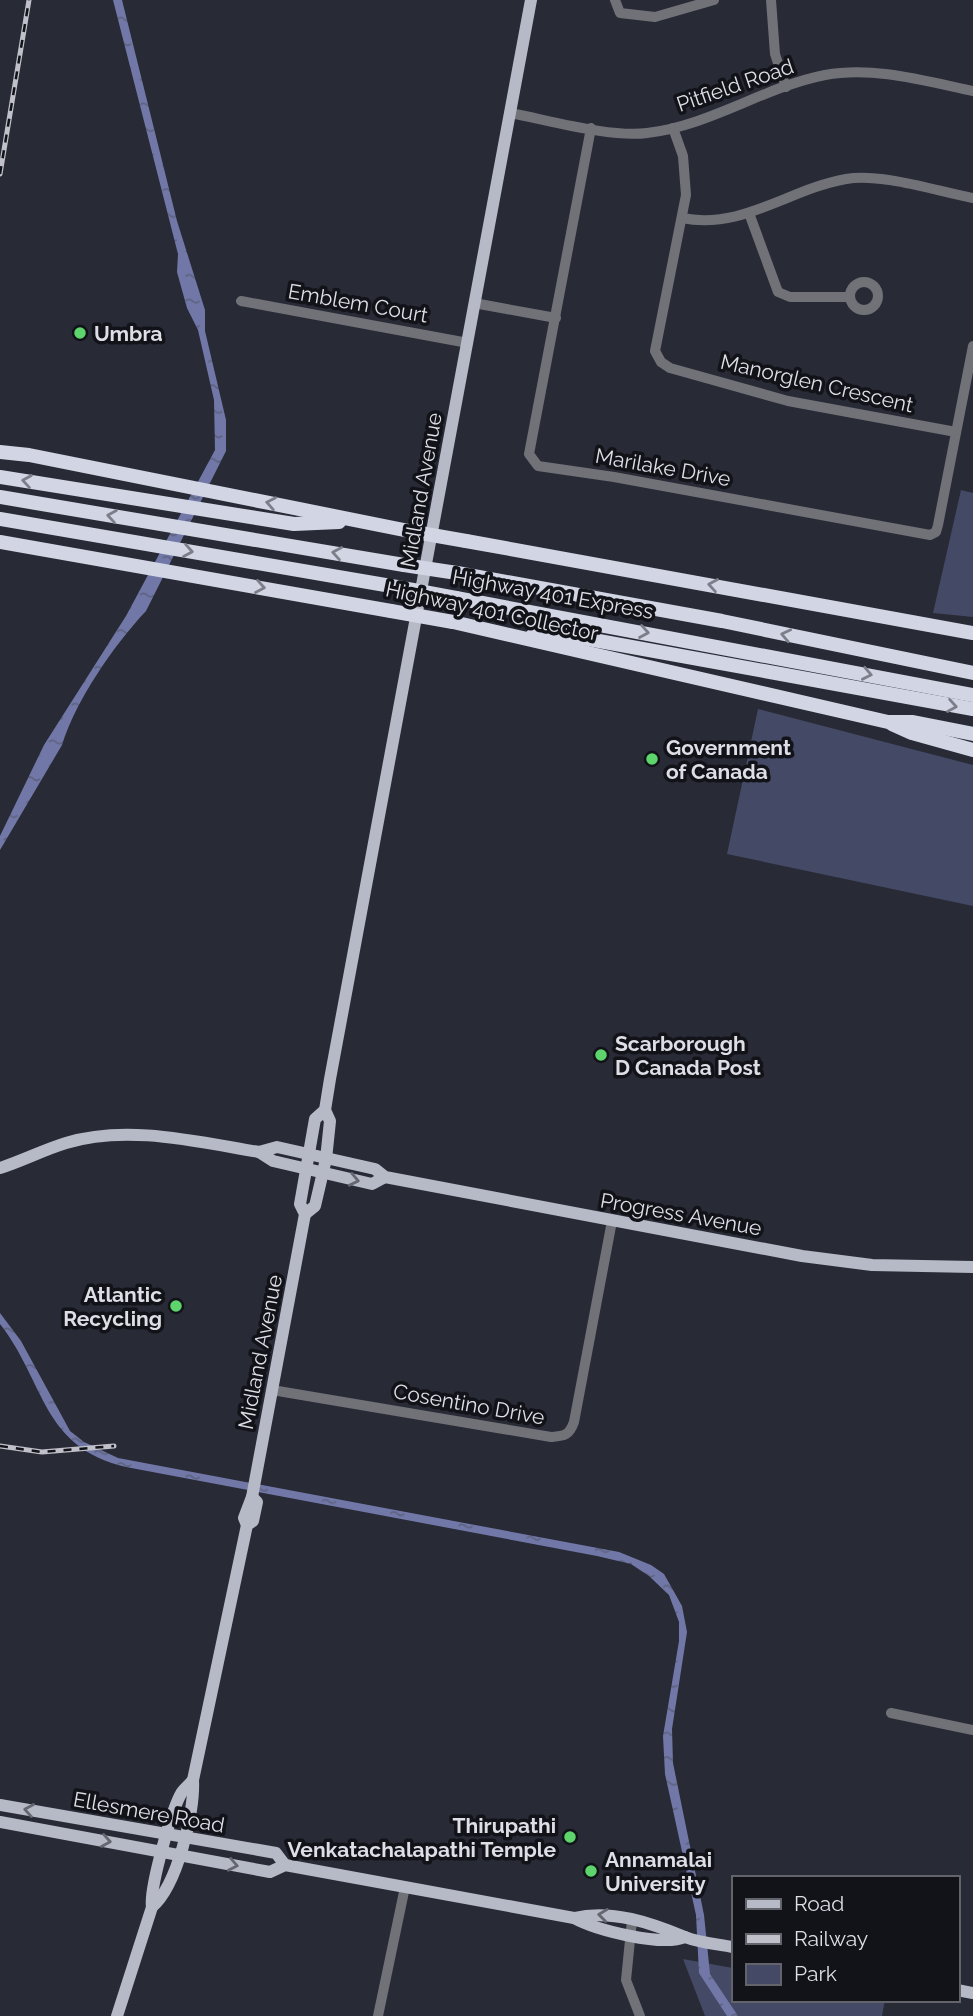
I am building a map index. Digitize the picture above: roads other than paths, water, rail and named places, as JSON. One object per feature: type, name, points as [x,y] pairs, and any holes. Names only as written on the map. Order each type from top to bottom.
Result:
[{"type":"highway","points":[[0,450],[409,531],[973,633]]},
{"type":"highway","points":[[0,477],[293,524],[362,521]]},
{"type":"highway","name":"Highway 401 Express","points":[[0,497],[457,573],[722,621],[973,673]]},
{"type":"highway","name":"Highway 401 Express","points":[[0,519],[397,587],[973,695]]},
{"type":"highway","name":"Highway 401 Collector","points":[[4,544],[453,622],[888,722],[913,722],[973,734]]},
{"type":"highway","points":[[780,596],[973,642]]},
{"type":"highway","points":[[523,637],[555,633],[973,709]]},
{"type":"highway","points":[[888,722],[912,733],[973,750]]},
{"type":"main road","name":"Midland Avenue","points":[[305,1214],[315,1206],[326,1158],[330,1121],[325,1110],[531,0]]},
{"type":"main road","name":"Midland Avenue","points":[[152,1907],[162,1899],[184,1839],[194,1800],[193,1780],[247,1525],[243,1520],[248,1501],[252,1497],[305,1214],[300,1204],[315,1119],[325,1110]]},
{"type":"main road","name":"Progress Avenue","points":[[0,1168],[67,1142],[117,1137],[146,1136],[259,1152],[277,1147],[375,1168],[385,1177],[802,1256],[872,1265],[973,1267]]},
{"type":"main road","name":"Progress Avenue","points":[[259,1152],[273,1161],[372,1184],[385,1177]]},
{"type":"main road","name":"Midland Avenue","points":[[117,2016],[152,1907],[150,1895],[168,1835],[182,1793],[193,1780]]},
{"type":"main road","name":"Ellesmere Road","points":[[0,1805],[276,1853],[285,1865]]},
{"type":"main road","name":"Ellesmere Road","points":[[0,1822],[271,1872],[285,1865],[574,1918],[591,1927],[630,1934],[674,1941],[685,1937]]},
{"type":"main road","name":"Ellesmere Road","points":[[574,1918],[594,1913],[673,1930],[685,1937],[727,1946]]},
{"type":"street","points":[[615,0],[620,13],[647,17],[714,0]]},
{"type":"street","points":[[771,0],[775,54],[786,87]]},
{"type":"street","name":"Pitfield Road","points":[[510,113],[636,134],[673,128],[823,76],[859,72],[973,90]]},
{"type":"street","name":"Marilake Drive","points":[[591,128],[529,454],[533,462],[544,468],[614,477],[930,535],[936,532],[938,525],[973,345]]},
{"type":"street","name":"Manorglen Crescent","points":[[673,128],[682,149],[685,176],[682,218],[656,351],[664,366],[788,401],[956,432]]},
{"type":"street","points":[[682,218],[708,222],[749,213],[836,182],[863,177],[973,198]]},
{"type":"street","points":[[749,213],[778,292],[790,297],[850,297]]},
{"type":"street","name":"Emblem Court","points":[[241,301],[468,343]]},
{"type":"street","points":[[474,303],[556,318]]},
{"type":"street","name":"Cosentino Drive","points":[[272,1390],[551,1437],[565,1436],[570,1433],[574,1422],[612,1221]]},
{"type":"street","points":[[891,1713],[973,1730]]},
{"type":"street","points":[[379,2016],[405,1887]]},
{"type":"street","points":[[632,1920],[626,1980],[640,2016]]},
{"type":"water","points":[[113,0],[122,0],[177,221],[205,310],[205,331],[226,420],[226,451],[146,611],[109,656],[86,692],[62,745],[0,850],[0,836],[44,745],[126,616],[215,450],[214,400],[198,330],[187,308],[177,272],[178,254]]},
{"type":"water","points":[[0,1313],[21,1341],[70,1431],[84,1442],[118,1458],[619,1552],[651,1565],[664,1574],[682,1606],[687,1632],[672,1729],[673,1763],[704,1915],[710,1974],[738,2016],[727,2016],[699,1973],[696,1915],[665,1774],[663,1736],[679,1641],[679,1622],[669,1595],[631,1564],[126,1467],[98,1458],[77,1445],[61,1429],[48,1410],[15,1346],[0,1324]]},
{"type":"railway","points":[[0,174],[29,0]]},
{"type":"railway","points":[[0,1446],[42,1452],[114,1446]]},
{"type":"place","name":"Umbra","points":[[80,333]]},
{"type":"place","name":"Government of Canada","points":[[652,759]]},
{"type":"place","name":"Scarborough D Canada Post","points":[[601,1055]]},
{"type":"place","name":"Atlantic Recycling","points":[[176,1306]]},
{"type":"place","name":"Thirupathi Venkatachalapathi Temple","points":[[570,1837]]},
{"type":"place","name":"Annamalai University","points":[[591,1871]]}]
